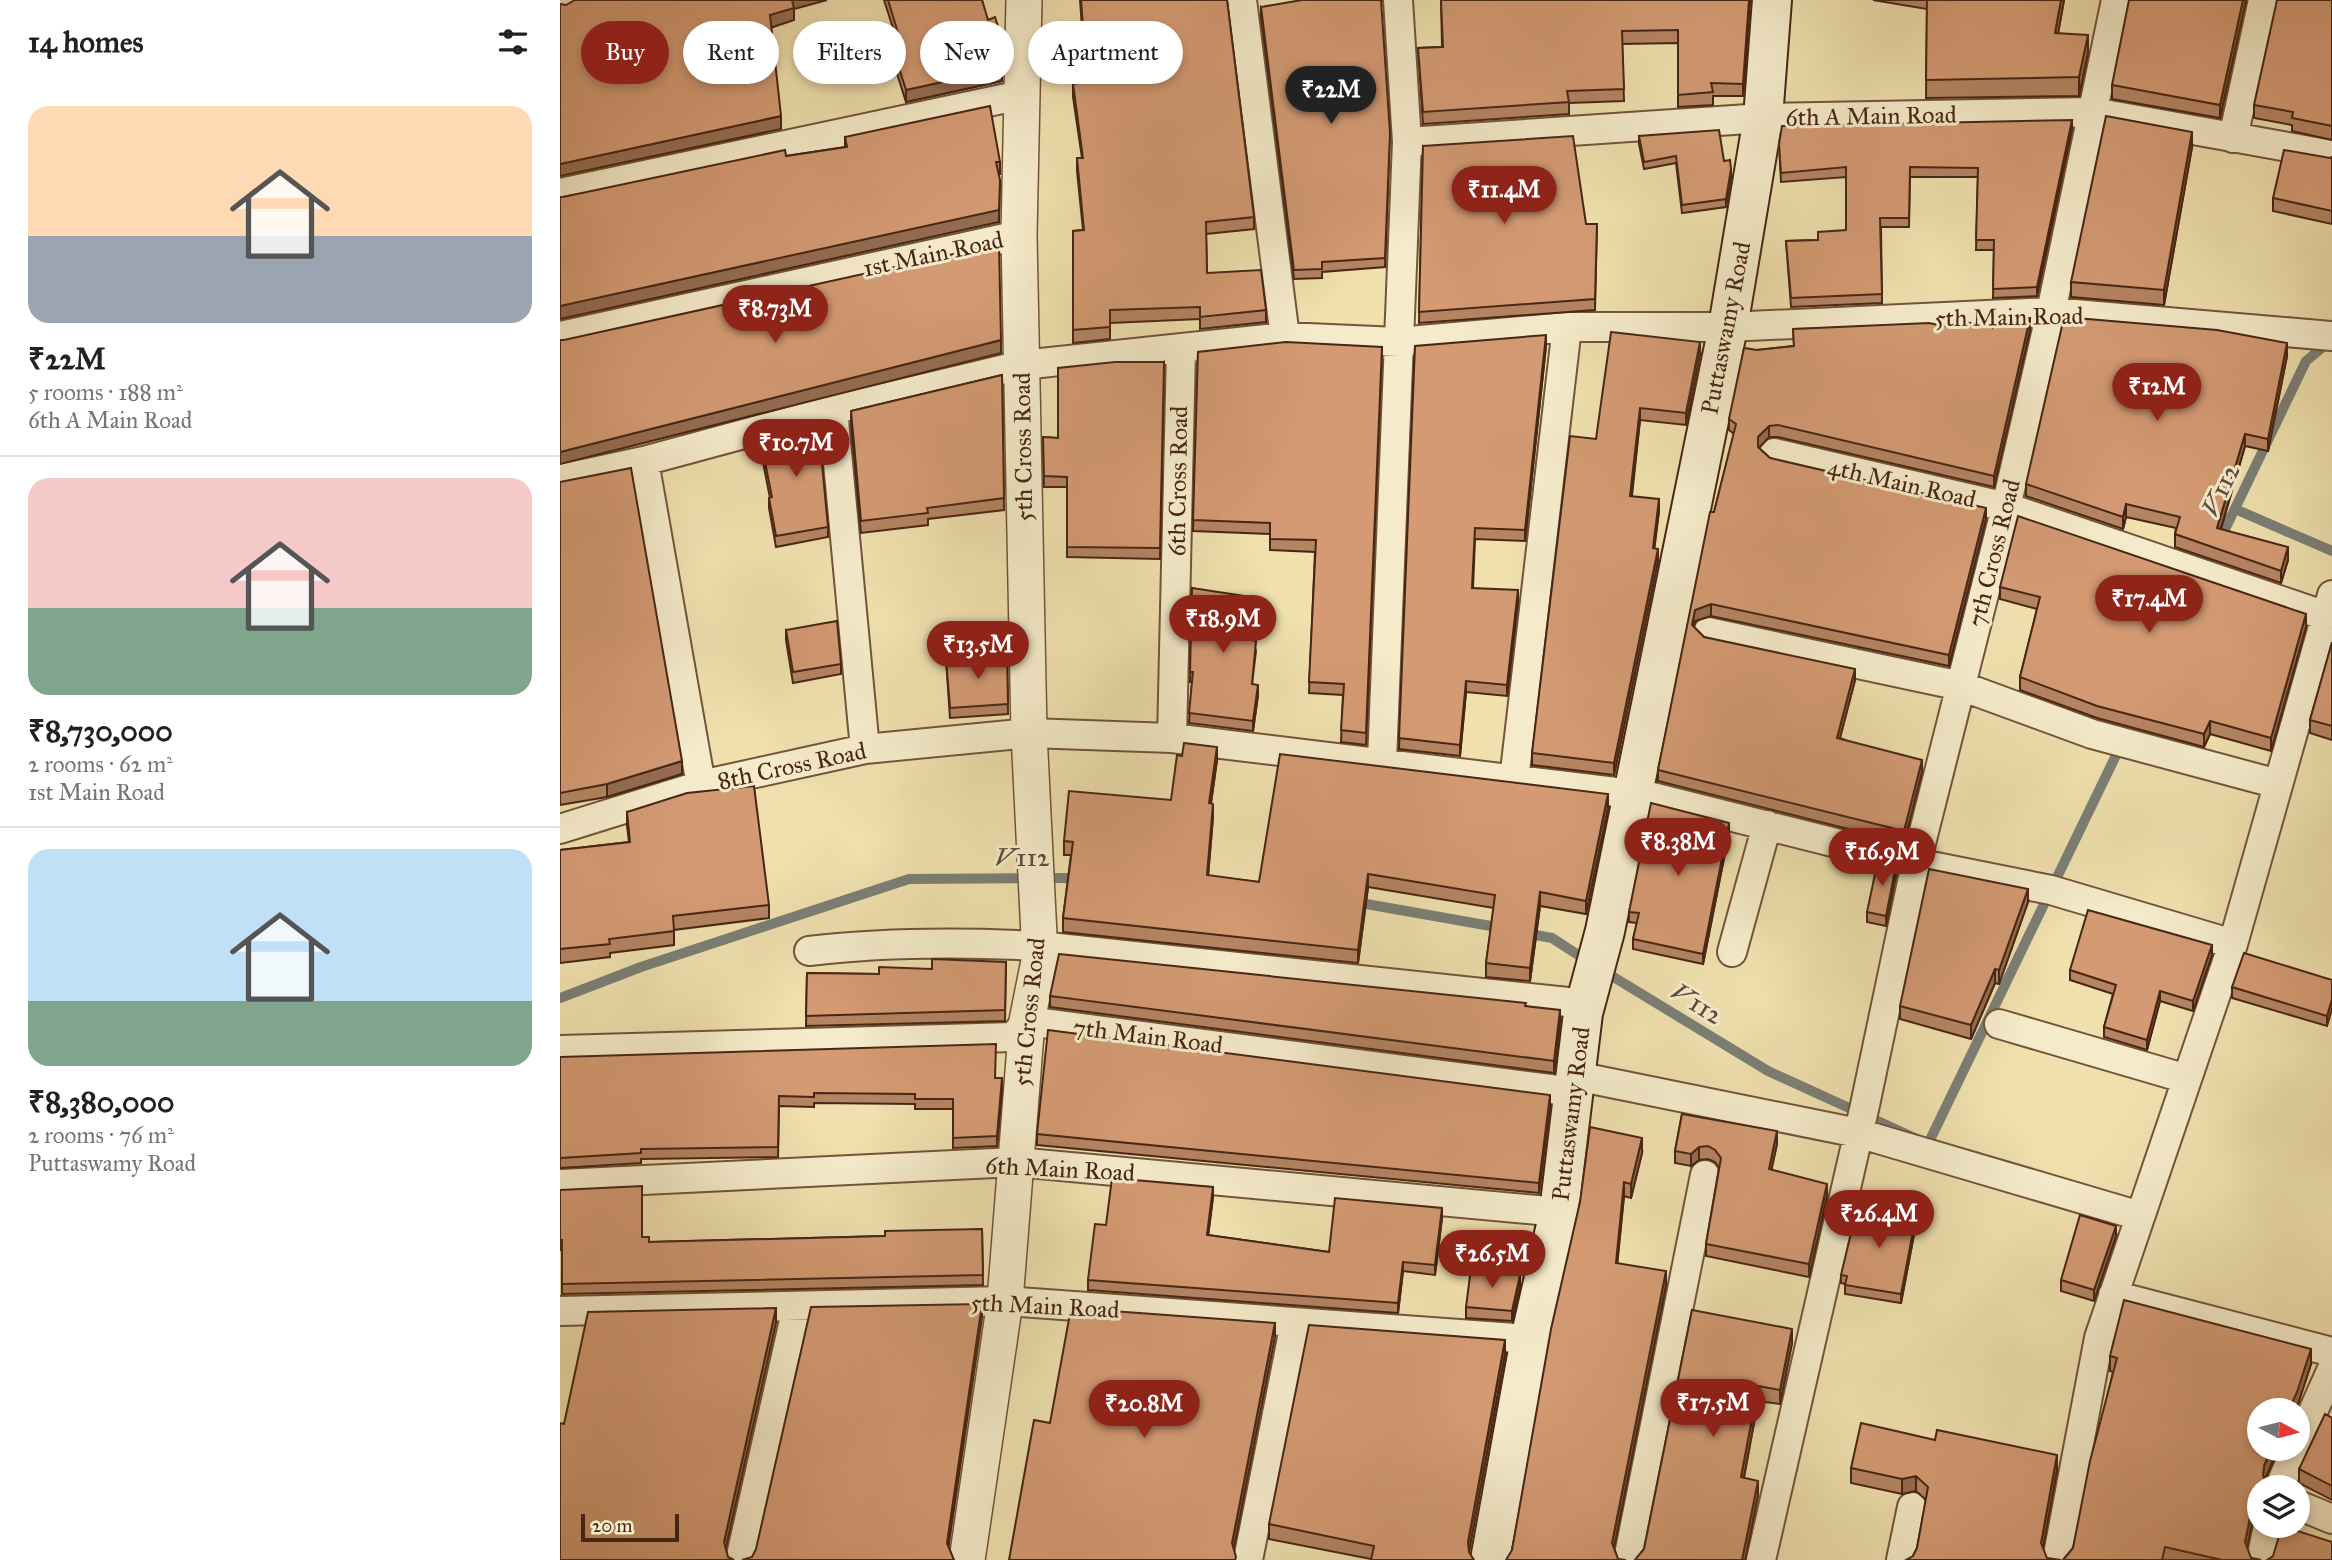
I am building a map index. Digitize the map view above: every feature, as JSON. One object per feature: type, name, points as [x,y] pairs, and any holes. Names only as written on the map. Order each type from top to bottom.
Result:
[{"type":"main road","name":"Puttaswamy Road","points":[[1490,1560],[1530,1339],[1559,1212],[1590,988],[1605,931],[1659,653],[1728,327],[1763,118],[1772,0]]},
{"type":"street","points":[[560,2],[565,0]]},
{"type":"street","name":"5th Cross Road","points":[[967,1560],[1005,1301],[1027,1021],[1039,946],[1035,892],[1035,801],[1029,733],[1018,235],[1024,0]]},
{"type":"street","points":[[1242,0],[1285,337]]},
{"type":"street","points":[[1382,762],[1407,142],[1398,0]]},
{"type":"street","name":"7th Cross Road","points":[[1861,1122],[1916,863],[2006,508],[2051,312],[2116,0]]},
{"type":"street","points":[[2234,138],[2263,0]]},
{"type":"street","points":[[560,193],[1021,95]]},
{"type":"street","name":"6th A Main Road","points":[[1407,142],[1763,118],[2093,112],[2332,155]]},
{"type":"street","name":"1st Main Road","points":[[560,336],[1018,235]]},
{"type":"street","name":"5th Main Road","points":[[560,479],[644,461],[833,410],[1022,365],[1285,337],[1398,342],[1567,327],[1728,327],[2051,312],[2325,335]]},
{"type":"street","points":[[1514,780],[1567,327]]},
{"type":"street","name":"6th Cross Road","points":[[1172,738],[1181,350]]},
{"type":"street","points":[[833,410],[865,749]]},
{"type":"street","name":"4th Main Road","points":[[1774,453],[2006,508],[2203,576],[2329,606]]},
{"type":"street","points":[[644,461],[701,785]]},
{"type":"street","points":[[2057,1560],[2099,1338],[2233,944],[2329,606]]},
{"type":"street","points":[[1708,632],[1961,686],[2107,738],[2278,784]]},
{"type":"street","name":"8th Cross Road","points":[[560,829],[701,785],[865,749],[1029,733],[1172,738],[1632,793],[1916,863],[2051,890],[2233,944]]},
{"type":"street","points":[[1732,952],[1767,825]]},
{"type":"street","points":[[809,951],[867,946],[979,943],[1590,988]]},
{"type":"street","points":[[560,1050],[1013,1037],[1027,1021]]},
{"type":"street","name":"7th Main Road","points":[[1027,1021],[1575,1084],[1861,1122],[2140,1216]]},
{"type":"street","points":[[1999,1024],[2187,1079]]},
{"type":"street","points":[[1761,1560],[1861,1122]]},
{"type":"street","name":"6th Main Road","points":[[560,1184],[1016,1162],[1559,1212]]},
{"type":"street","points":[[1628,1560],[1705,1175]]},
{"type":"street","points":[[2113,1296],[2332,1352]]},
{"type":"street","name":"5th Main Road","points":[[560,1311],[1005,1301],[1530,1339]]},
{"type":"street","points":[[740,1560],[797,1307]]},
{"type":"street","points":[[1248,1560],[1295,1323]]},
{"type":"street","points":[[2310,1418],[2332,1369]]},
{"type":"street","points":[[1901,1560],[1912,1507]]},
{"type":"street","points":[[2310,1510],[2332,1519]]},
{"type":"street","points":[[2261,1560],[2266,1538]]},
{"type":"building","points":[[575,0],[792,0],[794,8],[770,15],[771,21],[683,21],[683,84],[778,84],[781,116],[560,164],[560,4],[566,5]]},
{"type":"building","points":[[888,0],[982,0],[988,20],[995,17],[996,21],[920,21],[920,84],[933,84],[906,90],[906,21],[894,21]]},
{"type":"building","points":[[1081,0],[1227,0],[1254,217],[1206,222],[1207,273],[1261,270],[1266,310],[1200,317],[1200,307],[1110,310],[1110,327],[1073,330],[1073,231],[1084,230],[1077,158],[1083,158],[1073,84],[1183,84],[1183,21],[1083,21]]},
{"type":"building","points":[[1302,0],[1381,0],[1390,133],[1385,258],[1322,262],[1322,269],[1294,270],[1261,7]]},
{"type":"building","points":[[1441,0],[1749,0],[1743,84],[1711,83],[1713,92],[1678,95],[1678,30],[1622,31],[1624,89],[1567,91],[1569,102],[1423,112],[1418,48],[1443,47]]},
{"type":"building","points":[[1927,0],[2061,0],[2055,33],[2088,35],[2079,77],[1926,80]]},
{"type":"building","points":[[2129,0],[2243,0],[2220,105],[2112,85]]},
{"type":"building","points":[[2277,0],[2332,0],[2332,126],[2292,118],[2293,112],[2254,105]]},
{"type":"building","points":[[990,106],[1000,162],[996,162],[1000,180],[999,210],[560,306],[560,197],[785,150],[786,156],[847,147],[845,137]]},
{"type":"building","points":[[2106,116],[2192,132],[2164,290],[2071,282]]},
{"type":"building","points":[[2072,120],[2037,287],[1993,289],[1994,240],[1976,240],[1978,168],[1910,167],[1909,218],[1880,218],[1882,294],[1791,298],[1786,241],[1818,240],[1818,232],[1846,230],[1846,167],[1781,173],[1779,144],[1782,126]]},
{"type":"building","points":[[1719,130],[1724,161],[1730,160],[1731,169],[1726,199],[1682,205],[1676,156],[1644,162],[1639,136]]},
{"type":"building","points":[[1573,136],[1586,224],[1597,224],[1595,299],[1419,312],[1423,146]]},
{"type":"building","points":[[2284,150],[2332,157],[2332,211],[2273,198]]},
{"type":"building","points":[[999,244],[1001,340],[560,452],[560,340]]},
{"type":"building","points":[[2064,317],[2217,330],[2287,343],[2268,439],[2245,434],[2217,528],[2288,547],[2281,571],[2175,534],[2180,517],[2126,504],[2123,517],[2026,484]]},
{"type":"building","points":[[2030,318],[1994,476],[1778,425],[1769,426],[1758,437],[1758,447],[1770,458],[1986,508],[1949,655],[1711,604],[1695,610],[1692,625],[1704,637],[1855,669],[1837,738],[1922,760],[1904,831],[1658,770],[1710,512],[1714,512],[1736,424],[1729,419],[1744,348],[1757,350],[1794,346],[1793,329],[1929,323],[1949,327],[1950,322],[1961,321],[1993,328],[1993,320]]},
{"type":"building","points":[[1611,332],[1700,342],[1686,413],[1640,408],[1630,496],[1659,499],[1653,548],[1658,549],[1614,763],[1532,753],[1570,436],[1596,439]]},
{"type":"building","points":[[1546,335],[1525,530],[1475,528],[1472,588],[1518,590],[1507,685],[1466,681],[1460,745],[1399,738],[1415,346]]},
{"type":"building","points":[[1286,342],[1382,347],[1366,733],[1341,730],[1344,684],[1309,682],[1316,540],[1270,539],[1270,523],[1193,520],[1198,352]]},
{"type":"building","points":[[1115,362],[1164,362],[1160,548],[1067,547],[1067,477],[1044,476],[1043,437],[1058,438],[1058,368]]},
{"type":"building","points":[[1002,375],[1004,498],[927,508],[928,513],[861,521],[851,411]]},
{"type":"building","points":[[818,421],[828,527],[776,536],[769,498],[772,497],[760,437]]},
{"type":"building","points":[[631,468],[682,761],[607,784],[560,793],[560,482]]},
{"type":"building","points":[[2018,516],[2306,614],[2271,738],[2210,721],[2204,734],[2097,706],[2020,677],[2040,597],[2000,587]]},
{"type":"building","points":[[1192,588],[1258,598],[1252,640],[1256,641],[1252,684],[1258,685],[1253,721],[1189,713],[1193,672],[1190,672]]},
{"type":"building","points":[[837,621],[841,664],[793,672],[786,630]]},
{"type":"building","points":[[2332,642],[2332,726],[2310,720]]},
{"type":"building","points":[[1007,654],[1008,704],[950,708],[946,659]]},
{"type":"building","points":[[1184,743],[1217,747],[1209,803],[1213,804],[1207,875],[1259,882],[1280,754],[1608,794],[1586,901],[1540,892],[1530,968],[1486,963],[1495,895],[1368,874],[1358,950],[1063,918],[1073,842],[1064,841],[1069,791],[1171,800],[1177,755],[1182,756]]},
{"type":"building","points":[[754,786],[769,905],[673,916],[674,931],[609,939],[610,944],[560,949],[560,850],[630,842],[627,812],[687,793]]},
{"type":"building","points":[[1651,803],[1729,823],[1703,954],[1633,939],[1639,913],[1629,912]]},
{"type":"building","points":[[1878,860],[1896,865],[1886,916],[1867,912]]},
{"type":"building","points":[[1929,869],[2028,889],[1999,970],[1995,969],[1971,1025],[1900,1006]]},
{"type":"building","points":[[2088,910],[2212,945],[2193,1001],[2160,991],[2147,1040],[2104,1027],[2116,985],[2070,970]]},
{"type":"building","points":[[2244,953],[2332,980],[2332,999],[2327,1016],[2232,987]]},
{"type":"building","points":[[1059,954],[1526,1003],[1525,1006],[1560,1010],[1554,1061],[1050,996]]},
{"type":"building","points":[[932,959],[1006,962],[1005,1010],[806,1016],[807,973],[879,974],[879,967],[932,969]]},
{"type":"building","points":[[1048,1030],[1550,1095],[1539,1183],[1037,1134]]},
{"type":"building","points":[[996,1044],[995,1078],[1002,1078],[997,1136],[953,1138],[953,1099],[915,1099],[915,1094],[814,1093],[814,1097],[779,1096],[778,1147],[641,1149],[641,1153],[560,1158],[560,1057]]},
{"type":"building","points":[[1682,1114],[1777,1131],[1769,1169],[1827,1184],[1809,1264],[1706,1244],[1721,1158],[1708,1146],[1699,1147],[1691,1154],[1675,1151]]},
{"type":"building","points":[[1590,1127],[1642,1138],[1631,1184],[1624,1182],[1616,1263],[1666,1271],[1612,1543],[1618,1559],[1626,1560],[1506,1560],[1512,1550],[1551,1329],[1580,1202]]},
{"type":"building","points":[[1112,1178],[1213,1187],[1207,1235],[1329,1252],[1335,1198],[1442,1208],[1435,1265],[1403,1262],[1398,1303],[1088,1280],[1095,1224],[1106,1225]]},
{"type":"building","points":[[642,1186],[642,1237],[649,1237],[649,1242],[885,1236],[885,1231],[982,1229],[983,1275],[562,1284],[560,1190]]},
{"type":"building","points":[[1858,1204],[1916,1216],[1901,1294],[1845,1285],[1847,1276],[1841,1275]]},
{"type":"building","points":[[2080,1215],[2116,1226],[2094,1290],[2061,1280]]},
{"type":"building","points":[[1471,1268],[1520,1275],[1512,1311],[1466,1307]]},
{"type":"building","points":[[2124,1300],[2311,1349],[2294,1398],[2247,1398],[2247,1461],[2266,1461],[2263,1475],[2247,1475],[2245,1542],[2251,1558],[2261,1560],[2222,1560],[2165,1547],[2162,1560],[2063,1560],[2073,1548],[2090,1461],[2117,1358],[2110,1356]]},
{"type":"building","points":[[982,1304],[947,1543],[954,1560],[742,1560],[752,1557],[756,1549],[811,1307]]},
{"type":"building","points":[[776,1308],[724,1542],[728,1557],[734,1560],[560,1560],[560,1423],[564,1424],[588,1312]]},
{"type":"building","points":[[1071,1308],[1275,1323],[1232,1543],[1235,1560],[1009,1560],[1034,1420],[1050,1423]]},
{"type":"building","points":[[1692,1310],[1792,1329],[1780,1390],[1758,1386],[1741,1477],[1758,1481],[1742,1560],[1635,1560],[1644,1549]]},
{"type":"building","points":[[1309,1325],[1505,1340],[1468,1542],[1469,1552],[1474,1560],[1371,1560],[1374,1546],[1269,1524]]},
{"type":"building","points":[[2325,1414],[2332,1418],[2332,1486],[2299,1469],[2303,1461],[2310,1461],[2310,1446]]},
{"type":"building","points":[[1861,1423],[1935,1440],[1937,1430],[2057,1455],[2041,1543],[2047,1558],[2061,1560],[1906,1560],[1913,1556],[1917,1548],[1928,1487],[1916,1476],[1902,1479],[1851,1468]]},
{"type":"building","points":[[2310,1535],[2332,1542],[2332,1560],[2267,1560],[2273,1556],[2278,1538],[2310,1538]]},
{"type":"waterway","name":"V112","points":[[2204,573],[2306,361],[2329,342]]},
{"type":"waterway","points":[[2235,509],[2332,551]]},
{"type":"waterway","name":"V112","points":[[1602,970],[1768,1071],[1928,1144],[2135,716]]},
{"type":"waterway","name":"V112","points":[[560,998],[641,967],[909,879],[1080,878]]},
{"type":"waterway","name":"V112","points":[[1355,902],[1502,928]]},
{"type":"waterway","name":"V112","points":[[1524,933],[1552,938],[1589,962]]}]
